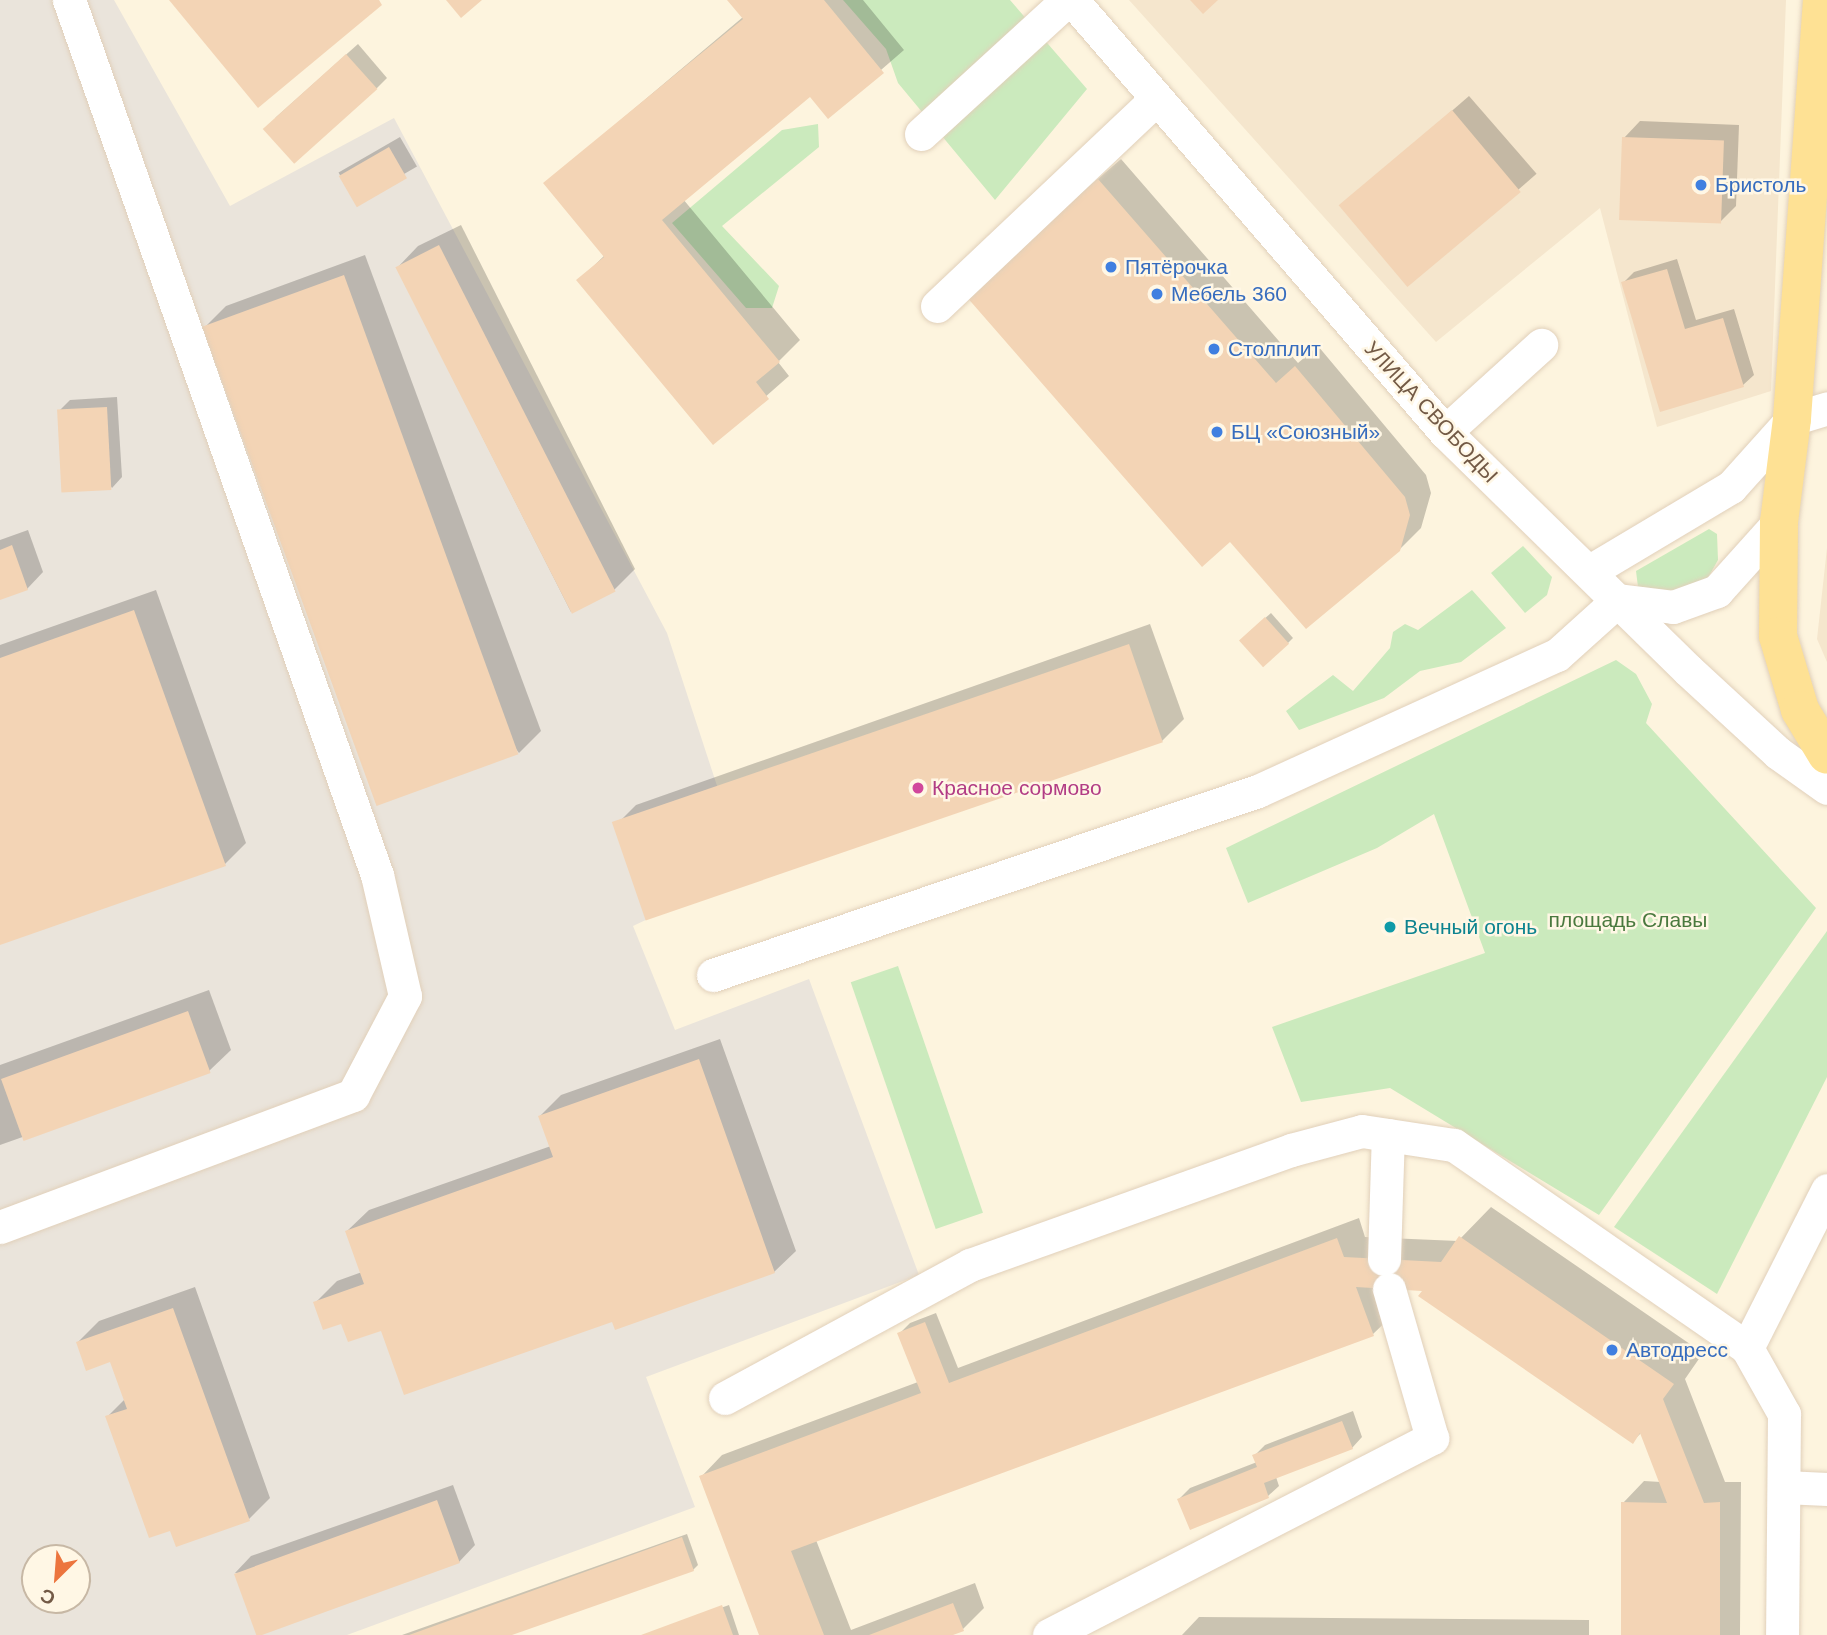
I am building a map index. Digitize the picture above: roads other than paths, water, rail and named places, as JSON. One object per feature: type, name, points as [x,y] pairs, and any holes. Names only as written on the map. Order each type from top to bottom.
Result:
[{"type":"main road","points":[[1822,0],[1809,413],[1779,522],[1778,636],[1800,710],[1827,755]]},
{"type":"street","points":[[0,1227],[353,1095],[405,996],[377,875],[69,0]]},
{"type":"street","points":[[921,134],[1070,0]]},
{"type":"street","name":"УЛИЦА СВОБОДЫ","points":[[1070,0],[1445,432],[1779,754],[1827,788]]},
{"type":"street","points":[[937,306],[1156,99]]},
{"type":"street","points":[[1445,432],[1541,345]]},
{"type":"street","points":[[1590,572],[1731,487],[1809,413]]},
{"type":"street","points":[[713,975],[1258,791],[1557,655],[1618,600],[1673,607],[1717,591],[1779,522]]},
{"type":"street","points":[[725,1398],[970,1265],[1291,1150],[1362,1131],[1454,1145],[1747,1348],[1784,1414],[1782,1635]]},
{"type":"street","points":[[1049,1635],[1432,1437],[1387,1274],[1388,1135]]},
{"type":"street","points":[[1747,1348],[1827,1190]]},
{"type":"street","points":[[1784,1486],[1827,1489]]},
{"type":"place","name":"Бристоль","points":[[1701,185]]},
{"type":"place","name":"Пятёрочка","points":[[1111,267]]},
{"type":"place","name":"Мебель 360","points":[[1157,294]]},
{"type":"place","name":"Столплит","points":[[1214,349]]},
{"type":"place","name":"БЦ «Союзный»","points":[[1217,432]]},
{"type":"place","name":"Красное сормово","points":[[918,788]]},
{"type":"place","name":"Вечный огонь","points":[[1390,927]]},
{"type":"place","name":"Автодресс","points":[[1612,1350]]},
{"type":"park label","name":"площадь Славы","points":[[1628,920]]}]
